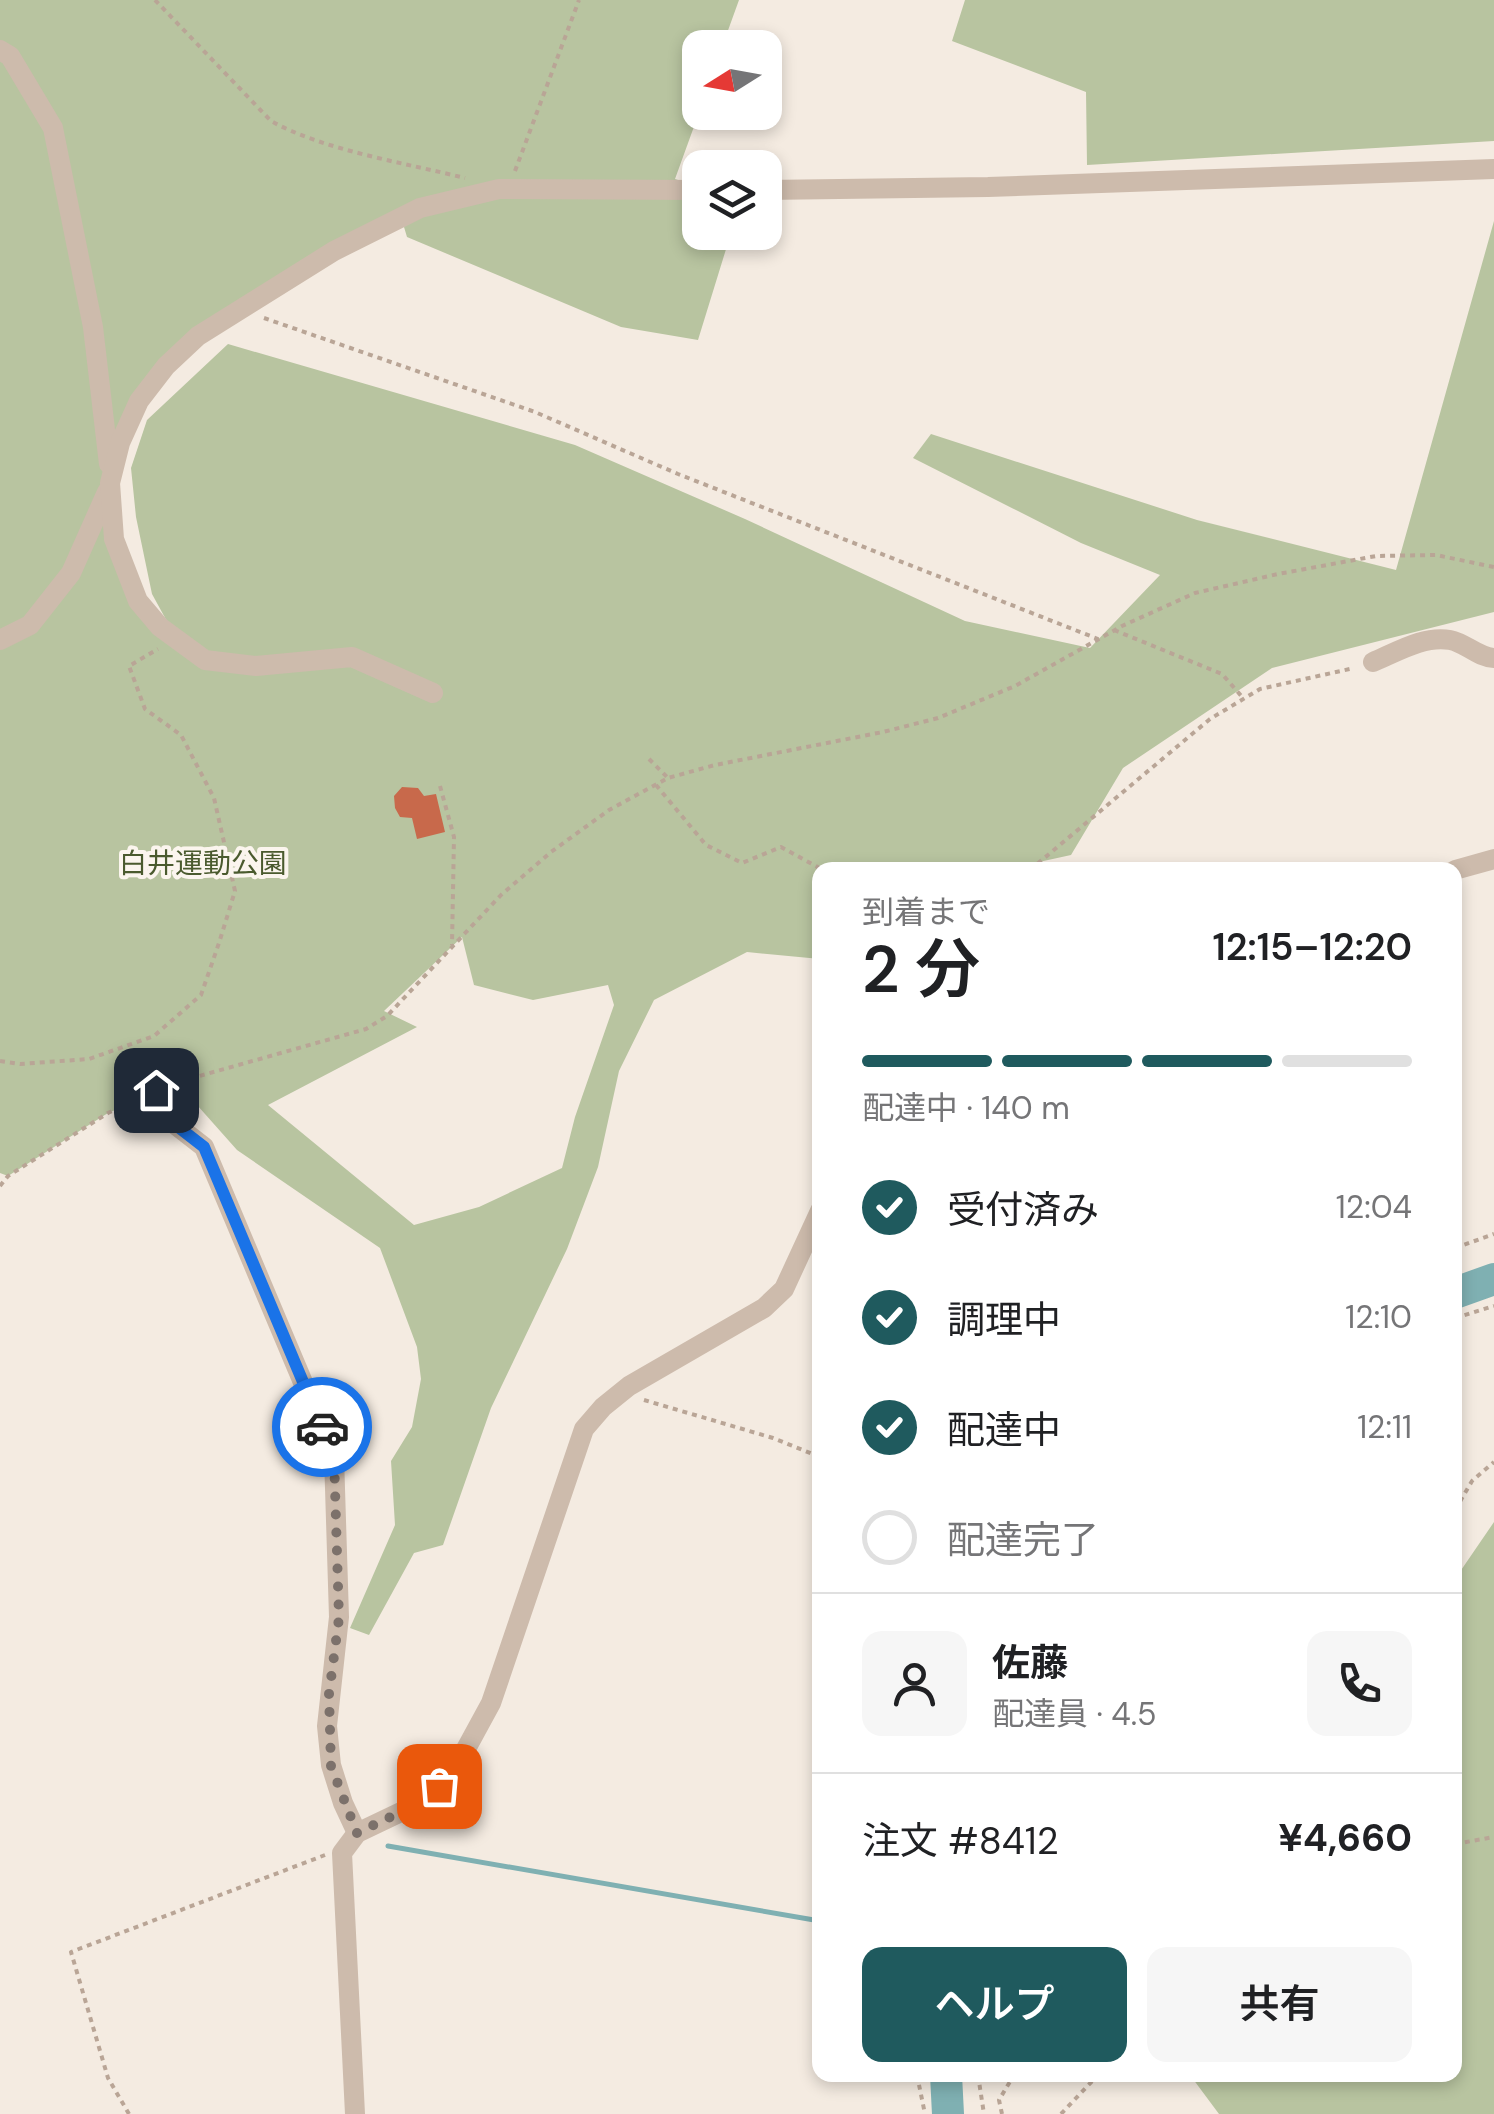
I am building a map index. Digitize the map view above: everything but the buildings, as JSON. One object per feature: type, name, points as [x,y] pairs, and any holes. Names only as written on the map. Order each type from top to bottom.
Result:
[{"type":"street","points":[[0,50],[10,56],[53,128],[93,328],[114,539],[138,601],[160,627],[205,660],[256,666],[352,657],[432,693]]},
{"type":"street","points":[[782,190],[988,187],[1494,169]]},
{"type":"street","points":[[0,640],[30,625],[71,573],[99,516],[120,442],[140,401],[166,366],[198,336],[382,225],[420,208],[508,189],[682,190]]},
{"type":"street","points":[[1373,662],[1430,641],[1450,640],[1486,658],[1494,658]]},
{"type":"street","points":[[1462,868],[1494,860]]},
{"type":"street","points":[[156,1090],[168,1119],[204,1147],[334,1456],[339,1618],[328,1726],[331,1766],[357,1833]]},
{"type":"street","points":[[355,2114],[342,1853],[357,1833],[424,1801],[454,1770],[470,1746],[491,1703],[584,1429],[603,1407],[630,1386],[764,1308],[784,1290],[812,1229]]},
{"type":"path","points":[[155,0],[262,112],[288,130],[472,180]]},
{"type":"path","points":[[508,189],[580,0]]},
{"type":"path","points":[[241,310],[535,412],[678,474],[1098,639]]},
{"type":"path","points":[[0,1186],[8,1176],[108,1114],[156,1090],[216,1069],[366,1028],[387,1016],[501,894],[610,810],[668,778],[938,718],[1015,686],[1114,630],[1196,593],[1376,556],[1436,555],[1494,567]]},
{"type":"path","points":[[1114,630],[1222,674],[1244,699]]},
{"type":"path","points":[[0,1062],[89,1059],[154,1036],[201,995],[235,891],[214,798],[181,736],[145,709],[129,666],[158,648]]},
{"type":"path","points":[[1040,862],[1210,719],[1260,690],[1373,662]]},
{"type":"path","points":[[649,758],[668,778]]},
{"type":"path","points":[[656,785],[706,845],[742,863],[782,847],[812,864]]},
{"type":"path","points":[[440,786],[454,837],[452,945]]},
{"type":"path","points":[[1462,1245],[1494,1234]]},
{"type":"path","points":[[1462,1316],[1494,1306]]},
{"type":"path","points":[[642,1399],[773,1438],[812,1455]]},
{"type":"path","points":[[1462,1498],[1472,1481],[1494,1462]]},
{"type":"path","points":[[1462,1843],[1494,1837]]},
{"type":"path","points":[[129,2114],[108,2078],[71,1952],[323,1855],[342,1853]]},
{"type":"path","points":[[918,2082],[925,2114]]},
{"type":"path","points":[[979,2082],[984,2114]]},
{"type":"path","points":[[1002,2114],[999,2100],[1010,2082]]},
{"type":"path","points":[[1061,2114],[1091,2082]]},
{"type":"green space","name":"白井運動公園","points":[[0,0],[739,0],[728,30],[682,30],[682,130],[693,130],[686,150],[682,150],[675,179],[682,181],[682,250],[726,250],[698,340],[621,327],[407,237],[401,217],[166,366],[110,483],[138,601],[175,636],[152,594],[136,517],[131,468],[147,420],[228,344],[575,445],[965,621],[1090,648],[1160,575],[1081,543],[913,458],[931,434],[1197,520],[1396,570],[1494,221],[1494,612],[1272,668],[1123,768],[1071,855],[1039,862],[812,862],[812,958],[747,952],[654,1000],[619,1071],[598,1167],[567,1249],[491,1408],[443,1545],[414,1553],[369,1635],[350,1628],[395,1525],[391,1461],[412,1427],[421,1379],[417,1347],[380,1248],[237,1150],[189,1096],[162,1091],[108,1113],[8,1176],[0,1173]],"holes":[[[462,937],[474,985],[533,1000],[608,985],[614,1005],[575,1117],[562,1168],[479,1207],[414,1225],[268,1105],[417,1027],[384,1011]]]},
{"type":"green space","points":[[965,0],[1494,0],[1494,141],[1087,165],[1086,92],[952,41]]},
{"type":"green space","points":[[1494,1522],[1494,2114],[1219,2114],[1195,2082],[1462,2082],[1462,1569]]},
{"type":"waterway","points":[[1462,1290],[1494,1279]]},
{"type":"waterway","points":[[388,1846],[812,1920]]},
{"type":"waterway","points":[[946,2082],[948,2114]]},
{"type":"way so far","points":[[322,1427],[334,1456],[339,1618],[328,1726],[331,1766],[343,1804],[357,1833],[424,1801],[439,1786]]},
{"type":"route","points":[[156,1090],[168,1119],[204,1147],[322,1427]]}]
